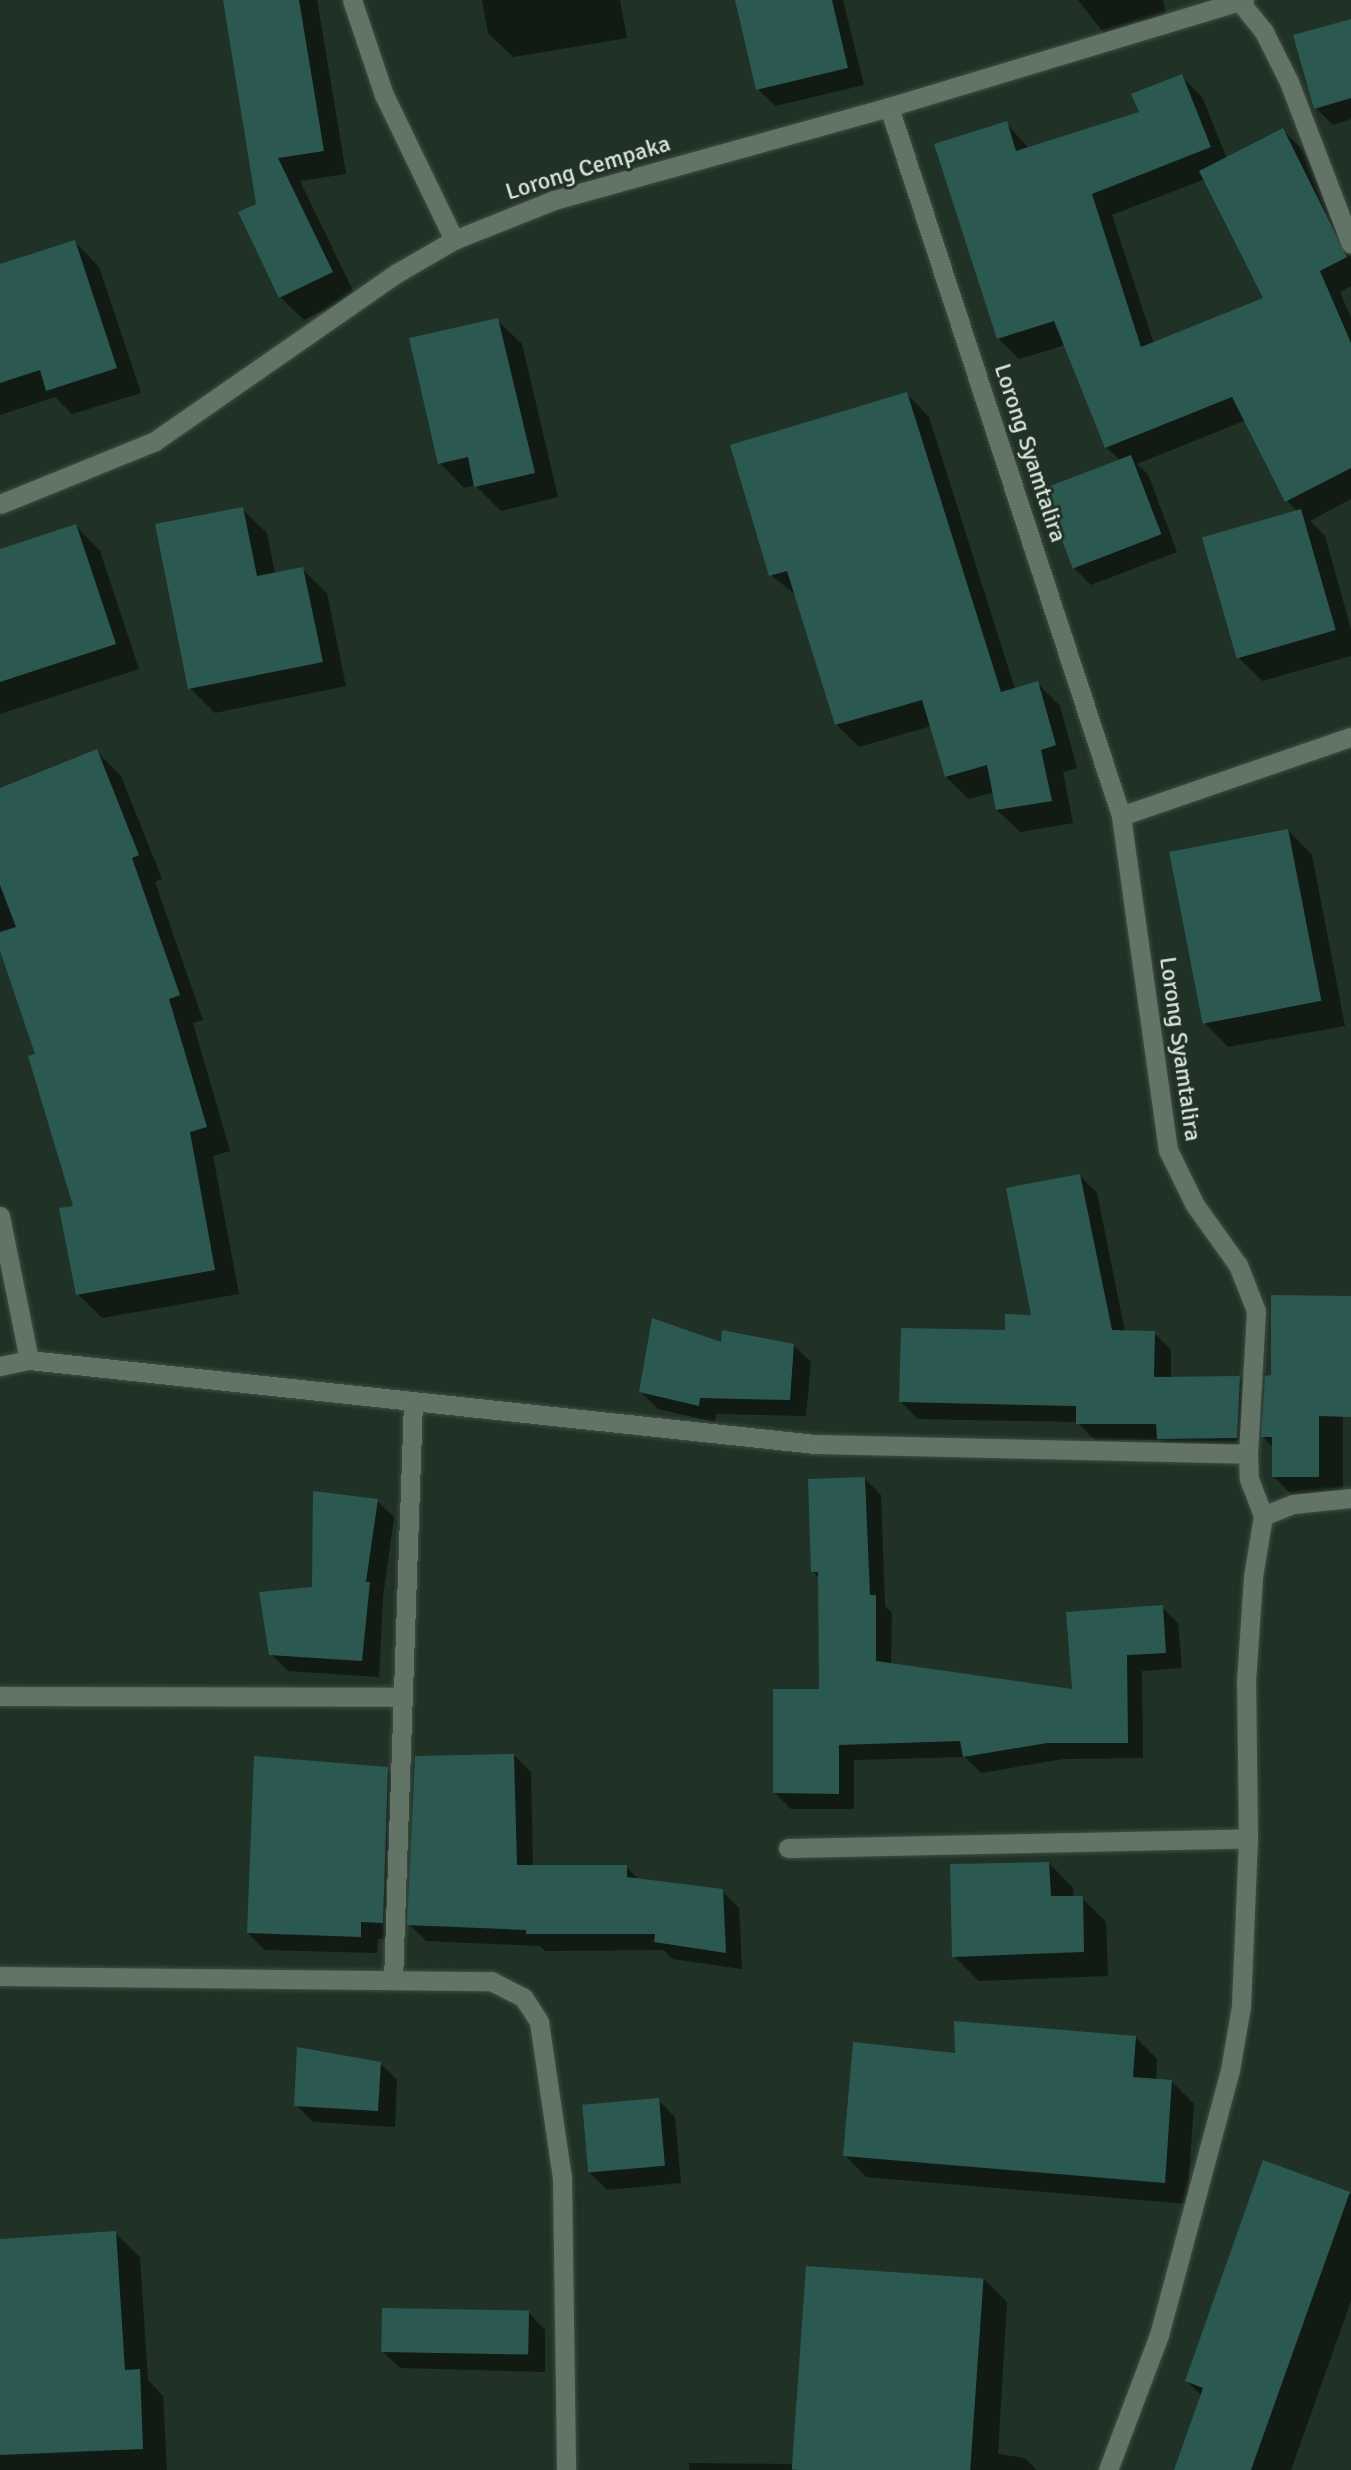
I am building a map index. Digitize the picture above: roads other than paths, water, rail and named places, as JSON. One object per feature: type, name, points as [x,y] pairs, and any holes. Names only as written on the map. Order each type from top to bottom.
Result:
[{"type":"street","points":[[352,0],[384,95],[454,240]]},
{"type":"street","points":[[1242,1],[1264,32],[1289,82],[1351,244]]},
{"type":"street","name":"Lorong Cempaka","points":[[0,504],[155,441],[397,273],[454,240],[554,200],[889,107],[1242,1]]},
{"type":"street","name":"Lorong Syamtalira","points":[[889,107],[1121,816],[1168,1150],[1195,1205],[1238,1265],[1256,1311],[1248,1454],[1250,1479],[1263,1516]]},
{"type":"street","points":[[1121,816],[1351,737]]},
{"type":"street","points":[[0,1216],[29,1360]]},
{"type":"street","points":[[0,1366],[29,1360],[815,1444],[1248,1454]]},
{"type":"street","points":[[393,1980],[413,1401]]},
{"type":"street","points":[[1108,2470],[1159,2334],[1230,2070],[1241,2006],[1248,1838],[1246,1681],[1253,1577],[1263,1516],[1293,1504],[1351,1498]]},
{"type":"street","points":[[0,1696],[403,1697]]},
{"type":"street","points":[[788,1848],[1248,1838]]},
{"type":"street","points":[[0,1976],[491,1981],[523,1997],[539,2022],[562,2176],[566,2470]]}]
